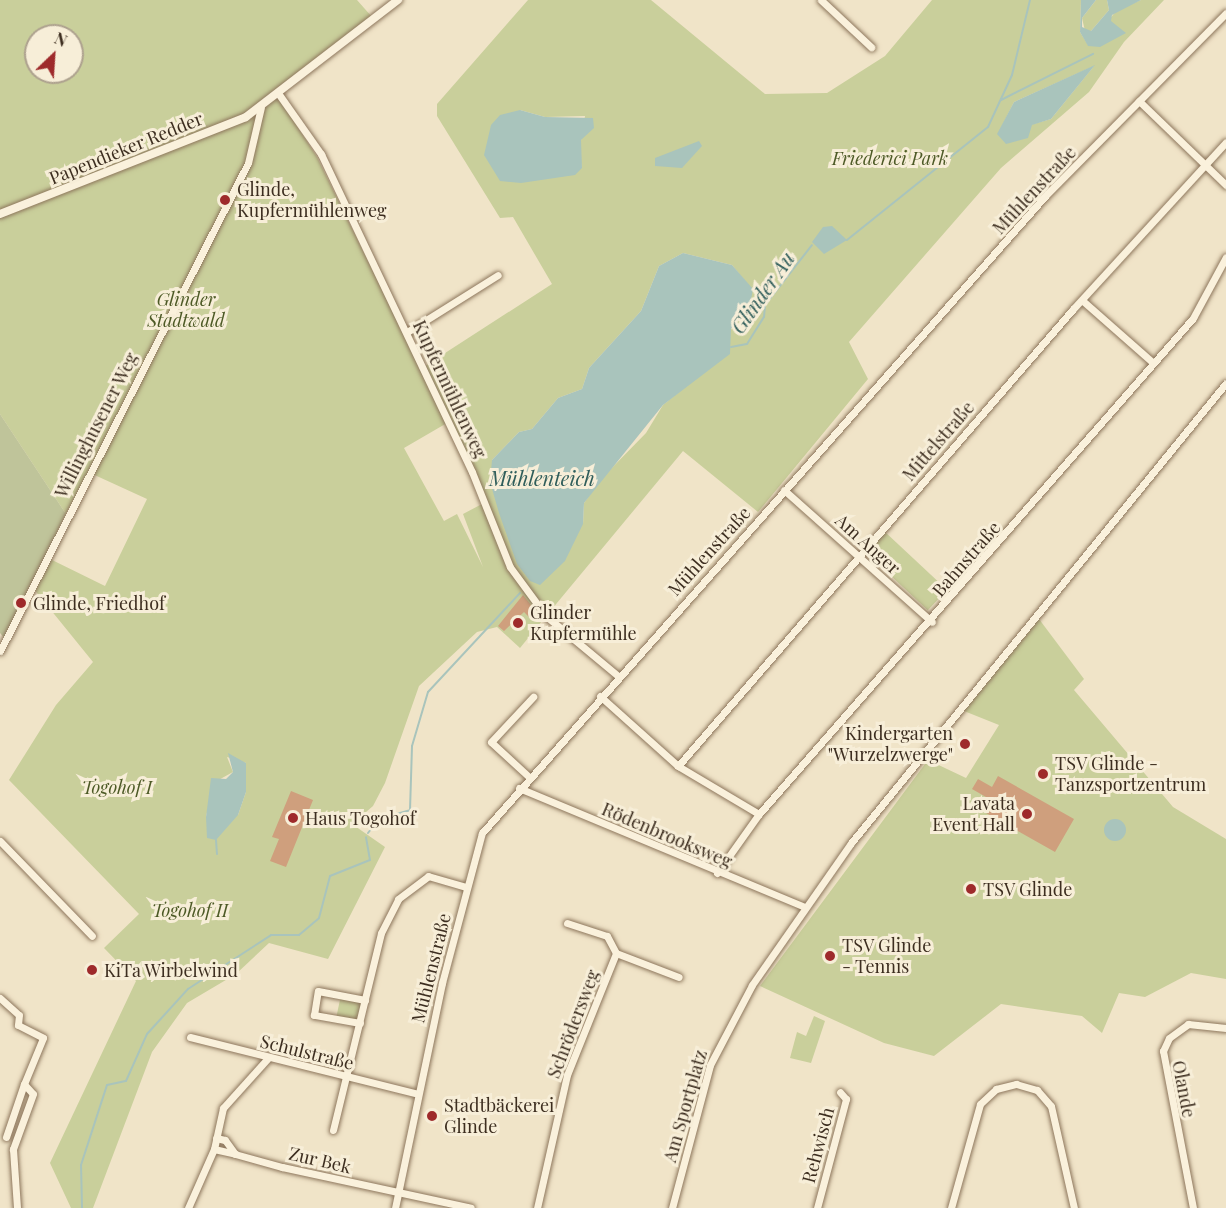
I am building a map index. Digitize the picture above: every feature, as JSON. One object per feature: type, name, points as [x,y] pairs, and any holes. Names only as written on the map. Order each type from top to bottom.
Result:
[{"type":"street","points":[[261,107],[398,0]]},
{"type":"street","points":[[821,0],[871,46]]},
{"type":"street","name":"Mühlenstraße","points":[[395,1208],[418,1094],[466,887],[482,833],[528,776],[1046,195],[1226,13]]},
{"type":"street","name":"Kupfermühlenweg","points":[[278,93],[321,153],[407,332],[510,567],[546,616],[618,676]]},
{"type":"street","points":[[1139,101],[1226,185]]},
{"type":"street","name":"Papendieker Redder","points":[[0,214],[165,151],[261,107]]},
{"type":"street","name":"Willinghusener Weg","points":[[0,651],[248,163],[261,107]]},
{"type":"street","name":"Mittelstraße","points":[[678,766],[859,555],[1226,142]]},
{"type":"street","name":"Bahnstraße","points":[[717,873],[759,814],[932,622],[1152,362],[1193,318],[1226,257]]},
{"type":"street","points":[[407,332],[498,275]]},
{"type":"street","points":[[1084,302],[1152,362]]},
{"type":"street","name":"Am Sportplatz","points":[[672,1208],[713,1057],[752,985],[805,907],[1226,383]]},
{"type":"street","name":"Am Anger","points":[[783,490],[932,622]]},
{"type":"street","points":[[600,696],[678,766],[759,814]]},
{"type":"street","points":[[528,776],[491,742],[532,697]]},
{"type":"street","name":"Rödenbrooksweg","points":[[519,788],[717,873],[805,907]]},
{"type":"street","points":[[0,841],[92,936]]},
{"type":"street","points":[[333,1130],[381,933],[398,899],[428,876],[466,887]]},
{"type":"street","points":[[567,923],[607,936],[616,953]]},
{"type":"street","name":"Schrödersweg","points":[[537,1208],[567,1075],[616,953],[679,977]]},
{"type":"street","points":[[360,1023],[314,1015],[318,991],[365,1000]]},
{"type":"street","points":[[0,998],[19,1016],[18,1025],[44,1038],[24,1084],[21,1102],[6,1137]]},
{"type":"street","name":"Olande","points":[[1193,1208],[1163,1051],[1169,1038],[1188,1024],[1226,1028]]},
{"type":"street","name":"Schulstraße","points":[[190,1037],[418,1094]]},
{"type":"street","points":[[188,1208],[214,1149],[223,1108],[268,1058]]},
{"type":"street","points":[[17,1208],[13,1149],[33,1094],[24,1084]]},
{"type":"street","points":[[951,1208],[979,1107],[993,1091],[1013,1084],[1034,1088],[1051,1106],[1074,1208]]},
{"type":"street","name":"Rehwisch","points":[[817,1208],[846,1100],[840,1092]]},
{"type":"street","points":[[21,1102],[28,1107]]},
{"type":"street","name":"Zur Bek","points":[[216,1138],[225,1140],[235,1154]]},
{"type":"street","name":"Zur Bek","points":[[214,1149],[399,1193]]},
{"type":"street","points":[[399,1193],[471,1208]]},
{"type":"green space","name":"Glinder Stadtwald","points":[[0,0],[357,0],[372,17],[278,97],[317,157],[447,423],[404,448],[444,521],[457,514],[483,567],[463,514],[482,504],[510,567],[546,616],[520,648],[497,627],[477,632],[419,686],[385,783],[373,806],[352,824],[385,847],[328,959],[269,943],[236,974],[187,1003],[152,1052],[93,1208],[71,1208],[50,1163],[136,981],[104,948],[139,914],[9,780],[56,705],[93,662],[33,588],[48,558],[105,586],[147,499],[88,472],[66,514],[0,414]],"holes":[[[227,757],[246,763],[246,792],[238,815],[206,817],[213,783],[233,772]]]},
{"type":"green space","name":"Friederici Park","points":[[528,0],[651,0],[765,94],[827,93],[885,56],[932,0],[1081,0],[1080,32],[1088,45],[1117,10],[1141,0],[1164,0],[1124,42],[1089,92],[1001,168],[849,342],[868,379],[758,512],[683,451],[547,615],[511,566],[425,366],[552,284],[513,217],[500,218],[437,116],[437,104]],"holes":[[[1094,66],[1051,119],[998,134],[1014,102]],[[520,110],[545,117],[585,116],[579,153],[582,168]],[[683,253],[732,265],[745,281],[750,305],[690,383],[663,405],[646,433],[602,478],[584,503],[583,524],[492,469],[492,460],[519,432],[532,429],[558,398],[582,389],[589,368],[641,311],[659,266]]]},
{"type":"green space","points":[[1096,0],[1107,0],[1109,10],[1091,31],[1085,31],[1082,18]]},
{"type":"green space","points":[[0,414],[66,514],[5,639],[0,633]]},
{"type":"green space","points":[[884,531],[947,590],[928,610],[865,551]]},
{"type":"green space","name":"TSV Glinde","points":[[1039,619],[1084,679],[1074,690],[1173,807],[1226,839],[1226,979],[1191,973],[1145,997],[1119,993],[1102,1033],[1082,1016],[1001,1004],[934,1056],[884,1043],[760,986],[928,760],[966,778],[999,725],[964,711]]},
{"type":"green space","points":[[341,995],[365,1000],[360,1025],[336,1019]]},
{"type":"green space","points":[[814,1016],[825,1021],[811,1063],[790,1058],[797,1032],[806,1036]]},
{"type":"water","points":[[1081,0],[1096,0],[1082,18],[1082,27],[1091,31],[1109,10],[1107,0],[1141,0],[1112,15],[1111,21],[1126,33],[1100,47],[1088,46],[1080,32]]},
{"type":"water","points":[[1095,65],[1051,119],[1032,125],[1028,138],[1006,144],[997,134],[1014,102]]},
{"type":"water","points":[[520,110],[545,117],[593,118],[594,128],[581,140],[582,168],[575,175],[521,183],[500,181],[484,155],[491,125],[500,115]]},
{"type":"water","points":[[699,141],[702,146],[682,168],[655,166],[655,158]]},
{"type":"water","points":[[832,226],[847,240],[824,254],[812,242],[823,227]]},
{"type":"water","name":"Mühlenteich","points":[[683,253],[732,265],[753,289],[750,305],[731,329],[730,354],[663,405],[584,503],[583,524],[565,561],[540,585],[530,581],[517,564],[499,513],[490,482],[492,460],[519,432],[532,429],[558,398],[582,389],[589,368],[641,311],[659,266]]},
{"type":"water","points":[[228,753],[246,763],[246,792],[238,815],[216,840],[207,838],[206,817],[211,778],[226,779],[233,772]]},
{"type":"water","points":[[1115,819],[1123,822],[1126,830],[1123,838],[1115,841],[1107,838],[1104,830],[1107,822]]},
{"type":"building","points":[[523,595],[535,610],[529,617],[524,612],[504,631],[498,626]]},
{"type":"building","name":"Lavata Event Hall","points":[[998,776],[1074,819],[1055,852],[979,809],[986,797],[972,789],[978,779],[992,787]]},
{"type":"building","name":"Haus Togohof","points":[[291,791],[313,800],[286,867],[270,861],[279,839],[272,837]]},
{"type":"waterway","name":"Glinder Au","points":[[847,240],[988,127],[1012,75],[1030,0]]},
{"type":"waterway","points":[[1001,100],[1093,54]]},
{"type":"waterway","name":"Glinder Au","points":[[731,347],[747,344],[764,317],[765,305],[812,245]]},
{"type":"waterway","points":[[368,833],[379,819],[410,810],[412,746],[428,692],[520,593]]},
{"type":"waterway","points":[[82,1208],[81,1165],[107,1085],[126,1081],[147,1034],[188,989],[271,935],[299,935],[319,918],[330,876],[370,860],[366,837]]},
{"type":"waterway","points":[[216,840],[217,854]]},
{"type":"place","name":"Glinde, Kupfermühlenweg","points":[[225,200]]},
{"type":"place","name":"Glinde, Friedhof","points":[[21,603]]},
{"type":"place","name":"Glinder Kupfermühle","points":[[518,623]]},
{"type":"place","name":"Kindergarten \"Wurzelzwerge\"","points":[[965,744]]},
{"type":"place","name":"TSV Glinde - Tanzsportzentrum","points":[[1043,774]]},
{"type":"place","name":"Lavata Event Hall","points":[[1027,814]]},
{"type":"place","name":"Haus Togohof","points":[[293,818]]},
{"type":"place","name":"TSV Glinde","points":[[971,889]]},
{"type":"place","name":"TSV Glinde - Tennis","points":[[830,956]]},
{"type":"place","name":"KiTa Wirbelwind","points":[[92,970]]},
{"type":"place","name":"Stadtbäckerei Glinde","points":[[432,1116]]},
{"type":"park label","name":"Togohof I","points":[[117,787]]},
{"type":"park label","name":"Togohof II","points":[[190,910]]}]
